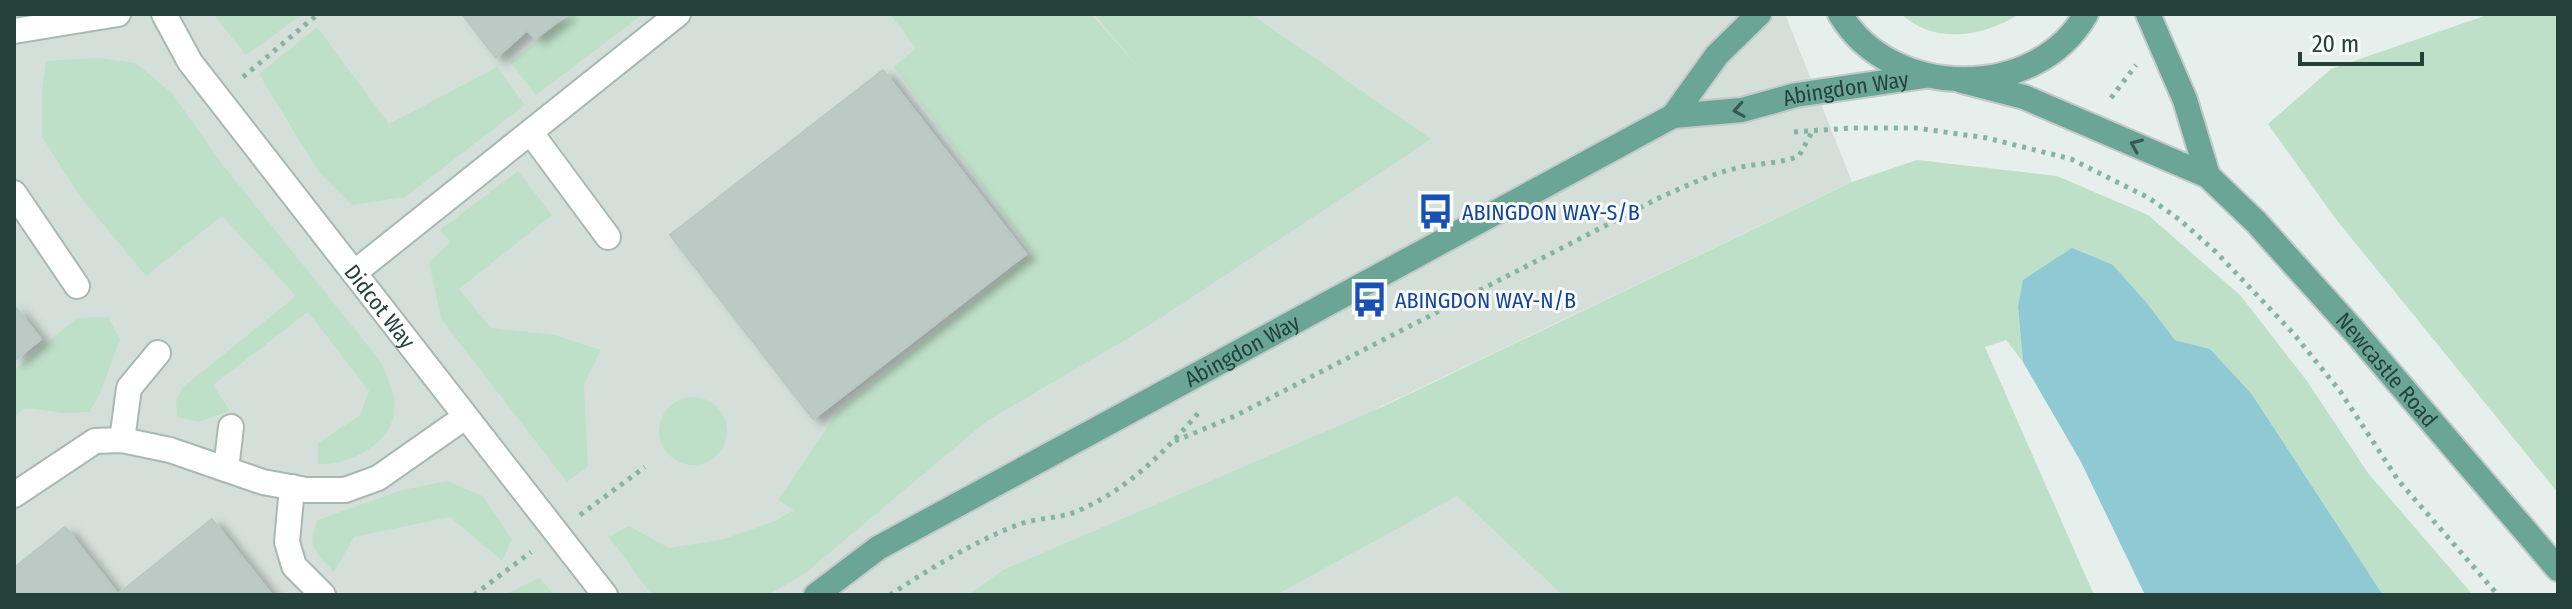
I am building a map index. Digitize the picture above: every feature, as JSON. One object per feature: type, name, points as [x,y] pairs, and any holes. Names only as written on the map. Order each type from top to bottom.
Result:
[{"type":"main road","name":"Abingdon Way","points":[[1673,116],[1717,55],[1759,14]]},
{"type":"main road","points":[[1840,14],[1848,27],[1883,58],[1925,76],[1962,81],[2006,75],[2047,56],[2080,25],[2086,14]]},
{"type":"main road","name":"Newcastle Road","points":[[2153,25],[2185,100],[2208,176]]},
{"type":"main road","name":"Abingdon Way","points":[[816,595],[878,548],[1673,116],[1742,110],[1796,95],[1925,76]]},
{"type":"main road","name":"Newcastle Road","points":[[1962,81],[2024,97],[2208,176],[2256,222],[2355,332],[2558,569]]},
{"type":"lane","points":[[14,31],[118,14]]},
{"type":"lane","name":"Didcot Way","points":[[164,14],[190,62],[605,595]]},
{"type":"lane","points":[[354,273],[678,14]]},
{"type":"lane","points":[[531,133],[608,237]]},
{"type":"lane","points":[[14,193],[77,286]]},
{"type":"lane","points":[[122,440],[129,388],[158,353]]},
{"type":"lane","points":[[14,495],[95,441],[122,440],[170,450],[263,482],[345,490],[378,478],[465,417]]},
{"type":"lane","points":[[226,469],[231,427]]},
{"type":"lane","points":[[292,487],[287,542],[294,566],[323,595]]},
{"type":"path","points":[[218,98],[318,14]]},
{"type":"path","points":[[2071,159],[2153,25]]},
{"type":"path","points":[[890,595],[947,560],[1016,525],[1080,510],[1133,479],[1174,442],[1235,416],[1606,222],[1703,179],[1738,168],[1788,161],[1799,156],[1812,132],[1851,128],[1916,128],[1999,141],[2071,159],[2149,198],[2180,220],[2225,262],[2307,349],[2340,391],[2398,480],[2498,595]]},
{"type":"path","points":[[474,595],[645,467]]},
{"type":"shaded area","points":[[14,14],[1785,14],[1852,182],[1380,407],[1457,496],[1562,595],[14,595]]},
{"type":"green space","points":[[213,14],[303,14],[246,55]]},
{"type":"green space","points":[[572,14],[643,14],[536,95],[510,62]]},
{"type":"green space","points":[[890,14],[1091,14],[1139,68],[1094,14],[1251,14],[1431,139],[1147,327],[987,421],[803,575],[767,595],[652,595],[609,537],[629,526],[669,548],[724,539],[775,521],[794,510],[778,500],[838,411],[1033,254],[894,67],[916,48]]},
{"type":"green space","points":[[1901,14],[2019,14],[1975,32],[1944,34],[1914,24]]},
{"type":"green space","points":[[2490,14],[2558,14],[2558,493],[2335,218],[2268,124],[2331,69]]},
{"type":"green space","points":[[317,27],[389,124],[497,67],[525,105],[405,197],[352,205],[318,171],[259,74]]},
{"type":"green space","points":[[98,58],[136,63],[173,94],[219,160],[381,362],[393,393],[394,413],[390,426],[372,447],[346,460],[318,464],[318,443],[360,415],[369,391],[308,312],[213,385],[230,411],[198,422],[177,417],[176,400],[183,387],[296,296],[222,216],[146,276],[82,199],[42,137],[42,90],[46,61]]},
{"type":"green space","points":[[1917,160],[2057,176],[2148,215],[2240,295],[2307,381],[2368,473],[2473,595],[2383,595],[2251,393],[2210,349],[2175,340],[2113,265],[2018,307],[2023,362],[2006,340],[1985,347],[2094,595],[1562,595],[1457,496],[1276,595],[968,595],[1003,570],[1380,408],[1852,182]]},
{"type":"green space","points":[[518,171],[552,215],[459,289],[491,328],[555,335],[601,350],[584,384],[588,466],[567,482],[441,319],[429,262],[450,242],[440,230]]},
{"type":"green space","points":[[108,317],[120,339],[90,412],[64,413],[25,408],[14,417],[14,370],[77,318]]},
{"type":"green space","points":[[686,397],[700,397],[712,402],[722,412],[727,431],[722,450],[712,460],[700,465],[686,465],[674,460],[664,450],[659,438],[659,424],[664,412],[674,402]]},
{"type":"green space","points":[[447,481],[483,496],[512,539],[502,561],[450,517],[354,537],[334,572],[314,549],[312,537],[318,520],[402,490]]},
{"type":"green space","points":[[539,578],[555,595],[504,595]]},
{"type":"water","points":[[2072,248],[2113,265],[2175,340],[2210,349],[2251,393],[2383,595],[2145,595],[2081,462],[2023,362],[2018,307],[2023,280]]},
{"type":"building","points":[[462,14],[567,14],[535,39],[527,30],[496,58]]},
{"type":"building","points":[[883,70],[1026,254],[813,419],[670,235]]},
{"type":"building","points":[[14,305],[41,339],[14,361]]},
{"type":"building","points":[[212,519],[272,595],[14,595],[14,568],[65,527],[118,594]]},
{"type":"place","name":"ABINGDON WAY-S/B","points":[[1436,212]]},
{"type":"place","name":"ABINGDON WAY-N/B","points":[[1369,300]]}]
